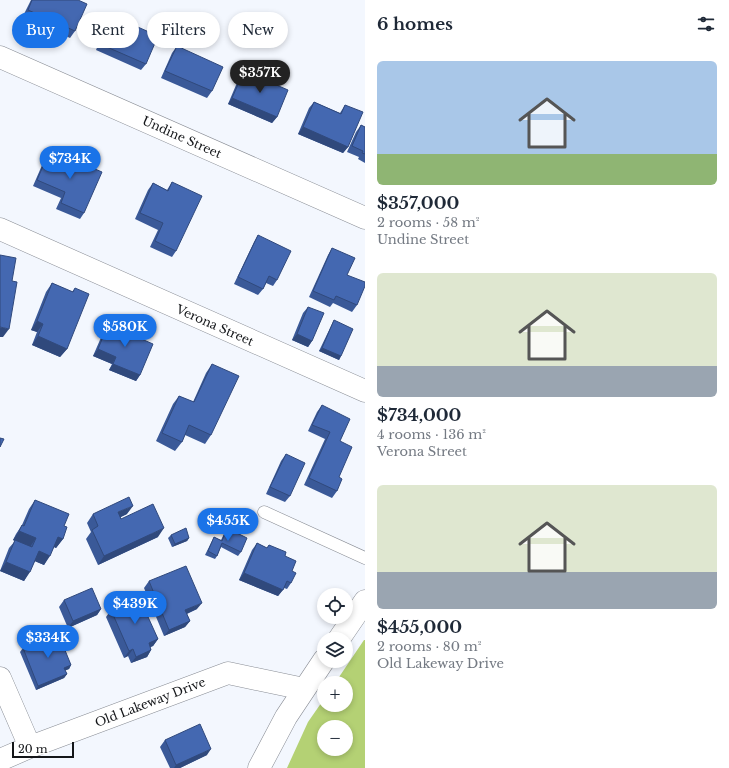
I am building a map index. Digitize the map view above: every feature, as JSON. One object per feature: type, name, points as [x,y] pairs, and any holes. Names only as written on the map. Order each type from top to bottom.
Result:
[{"type":"street","name":"Undine Street","points":[[0,57],[365,218]]},
{"type":"street","name":"Verona Street","points":[[0,229],[365,391]]},
{"type":"street","points":[[344,632],[365,601]]},
{"type":"street","points":[[259,768],[286,717],[318,668]]},
{"type":"street","name":"Old Lakeway Drive","points":[[0,760],[30,747],[228,673],[304,688]]},
{"type":"street","points":[[0,678],[30,747]]},
{"type":"lane","points":[[264,512],[365,558]]},
{"type":"green space","points":[[365,640],[365,768],[287,768],[308,722],[317,709],[317,712],[353,712],[353,676],[340,676],[345,668],[353,668],[353,656]]},
{"type":"building","points":[[32,0],[78,0],[87,4],[83,12],[77,12],[77,26],[75,31],[69,28],[69,12],[32,12],[28,10]]},
{"type":"building","points":[[139,28],[147,31],[147,48],[153,48],[146,64],[109,48],[139,48]]},
{"type":"building","points":[[176,48],[181,48],[223,67],[212,91],[165,71]]},
{"type":"building","points":[[244,71],[288,90],[277,117],[232,98]]},
{"type":"building","points":[[314,102],[341,114],[345,105],[363,112],[348,147],[303,127]]},
{"type":"building","points":[[361,125],[365,127],[365,154],[362,153],[363,151],[352,146]]},
{"type":"building","points":[[50,150],[102,172],[84,213],[61,203],[65,192],[37,180]]},
{"type":"building","points":[[172,182],[202,196],[176,251],[155,241],[163,223],[140,213],[153,183],[168,191]]},
{"type":"building","points":[[258,235],[291,251],[277,280],[269,276],[263,289],[238,277]]},
{"type":"building","points":[[332,248],[355,258],[347,275],[365,282],[365,286],[357,305],[336,296],[334,300],[313,291]]},
{"type":"building","points":[[0,255],[16,258],[12,281],[17,282],[9,329],[0,327]]},
{"type":"building","points":[[52,283],[73,292],[75,288],[89,294],[67,349],[38,336],[43,324],[37,321]]},
{"type":"building","points":[[308,307],[324,313],[312,341],[297,334]]},
{"type":"building","points":[[110,320],[132,329],[130,334],[153,344],[140,375],[113,364],[116,357],[98,349]]},
{"type":"building","points":[[334,320],[353,329],[341,356],[322,348]]},
{"type":"building","points":[[212,364],[239,376],[211,435],[189,425],[182,442],[162,433],[179,396],[194,402]]},
{"type":"building","points":[[322,405],[350,419],[340,441],[352,447],[339,477],[342,479],[337,491],[309,478],[330,432],[312,425]]},
{"type":"building","points":[[0,438],[4,439],[0,447]]},
{"type":"building","points":[[286,454],[305,463],[290,496],[270,487]]},
{"type":"building","points":[[129,497],[133,506],[118,512],[121,519],[153,504],[164,528],[104,556],[92,530],[98,526],[93,514]]},
{"type":"building","points":[[35,500],[69,514],[64,526],[67,527],[63,539],[58,537],[50,556],[39,551],[30,572],[6,562],[15,540],[32,547],[36,538],[19,531],[22,525],[24,526]]},
{"type":"building","points":[[186,528],[189,538],[175,544],[171,535]]},
{"type":"building","points":[[227,528],[247,538],[241,552],[222,543],[217,556],[208,551],[214,537],[222,541]]},
{"type":"building","points":[[257,543],[267,548],[269,545],[286,552],[285,556],[296,561],[292,571],[296,573],[291,583],[287,581],[283,590],[244,573]]},
{"type":"building","points":[[186,566],[202,603],[185,610],[190,621],[169,630],[149,581]]},
{"type":"building","points":[[92,588],[101,609],[73,621],[64,600]]},
{"type":"building","points":[[134,593],[136,598],[139,597],[158,639],[149,643],[151,650],[136,657],[133,649],[129,651],[111,610],[121,605],[118,600]]},
{"type":"building","points":[[58,633],[71,665],[64,668],[67,674],[38,686],[23,648]]},
{"type":"building","points":[[200,724],[211,749],[176,765],[165,740]]}]
